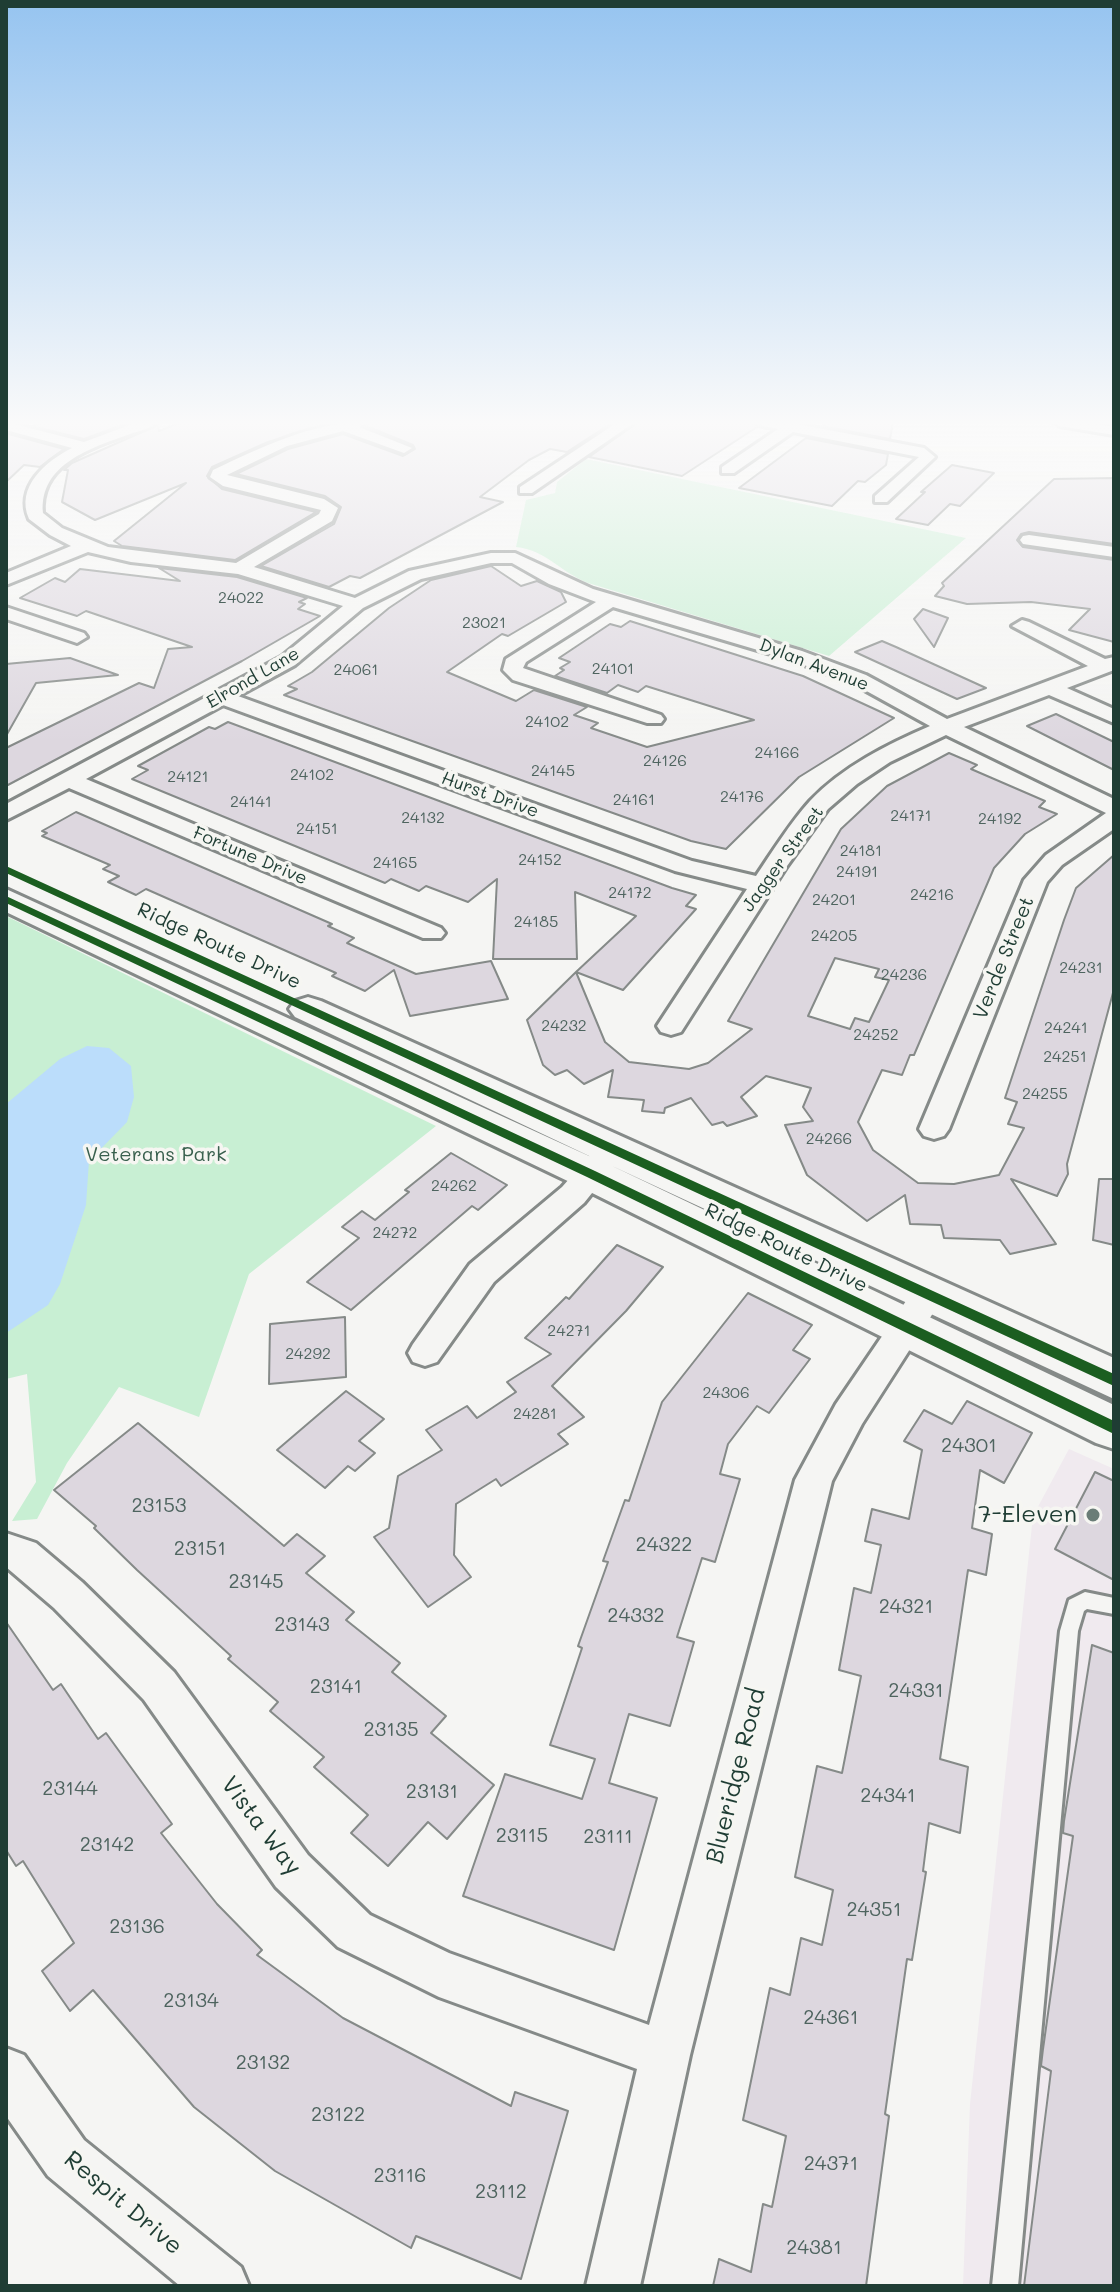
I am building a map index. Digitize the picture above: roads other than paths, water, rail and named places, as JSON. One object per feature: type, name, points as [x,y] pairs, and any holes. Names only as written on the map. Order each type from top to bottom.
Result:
[{"type":"main road","name":"Ridge Route Drive","points":[[6,869],[602,1162],[917,1312],[1114,1428]]},
{"type":"main road","name":"Ridge Route Drive","points":[[6,899],[602,1162]]},
{"type":"main road","name":"Ridge Route Drive","points":[[917,1312],[1114,1380]]},
{"type":"street","points":[[52,529],[86,546],[239,569],[356,604]]},
{"type":"street","points":[[239,569],[306,529]]},
{"type":"street","points":[[1029,540],[1114,552]]},
{"type":"street","points":[[6,580],[86,546]]},
{"type":"street","name":"Dylan Avenue","points":[[502,557],[525,561],[566,586],[827,666],[859,679],[949,728],[1114,808]]},
{"type":"street","name":"Elrond Lane","points":[[6,813],[288,661],[356,604],[415,575],[502,557]]},
{"type":"street","points":[[613,599],[519,658],[513,663],[513,670],[520,676],[654,719]]},
{"type":"street","points":[[6,613],[77,637]]},
{"type":"street","points":[[1022,626],[1109,665]]},
{"type":"street","name":"Jagger Street","points":[[671,1026],[708,975],[761,885],[820,805],[858,774],[898,750],[1109,665]]},
{"type":"street","points":[[1051,688],[1114,717]]},
{"type":"street","name":"Hurst Drive","points":[[221,697],[684,866],[761,885]]},
{"type":"street","name":"Fortune Drive","points":[[69,780],[432,933]]},
{"type":"street","name":"Verde Street","points":[[934,1129],[1036,880],[1054,860],[1114,818]]},
{"type":"street","points":[[425,1353],[482,1273],[573,1195],[602,1162]]},
{"type":"street","name":"Blueridge Road","points":[[613,2286],[665,2055],[814,1480],[845,1421],[917,1312]]},
{"type":"street","name":"Vista Way","points":[[6,1550],[22,1555],[68,1595],[159,1686],[292,1871],[354,1931],[439,1973],[665,2055]]},
{"type":"street","name":"Respit Drive","points":[[6,2073],[66,2158],[222,2286]]},
{"type":"lane","points":[[1005,2286],[1069,1631],[1076,1606],[1085,1600],[1104,1603]]},
{"type":"water","points":[[87,1046],[109,1048],[131,1066],[134,1097],[127,1122],[89,1161],[86,1205],[60,1284],[48,1305],[6,1333],[6,1104],[60,1059]]},
{"type":"place","name":"7-Eleven","points":[[1093,1515]]},
{"type":"park label","name":"Veterans Park","points":[[156,1155]]}]
